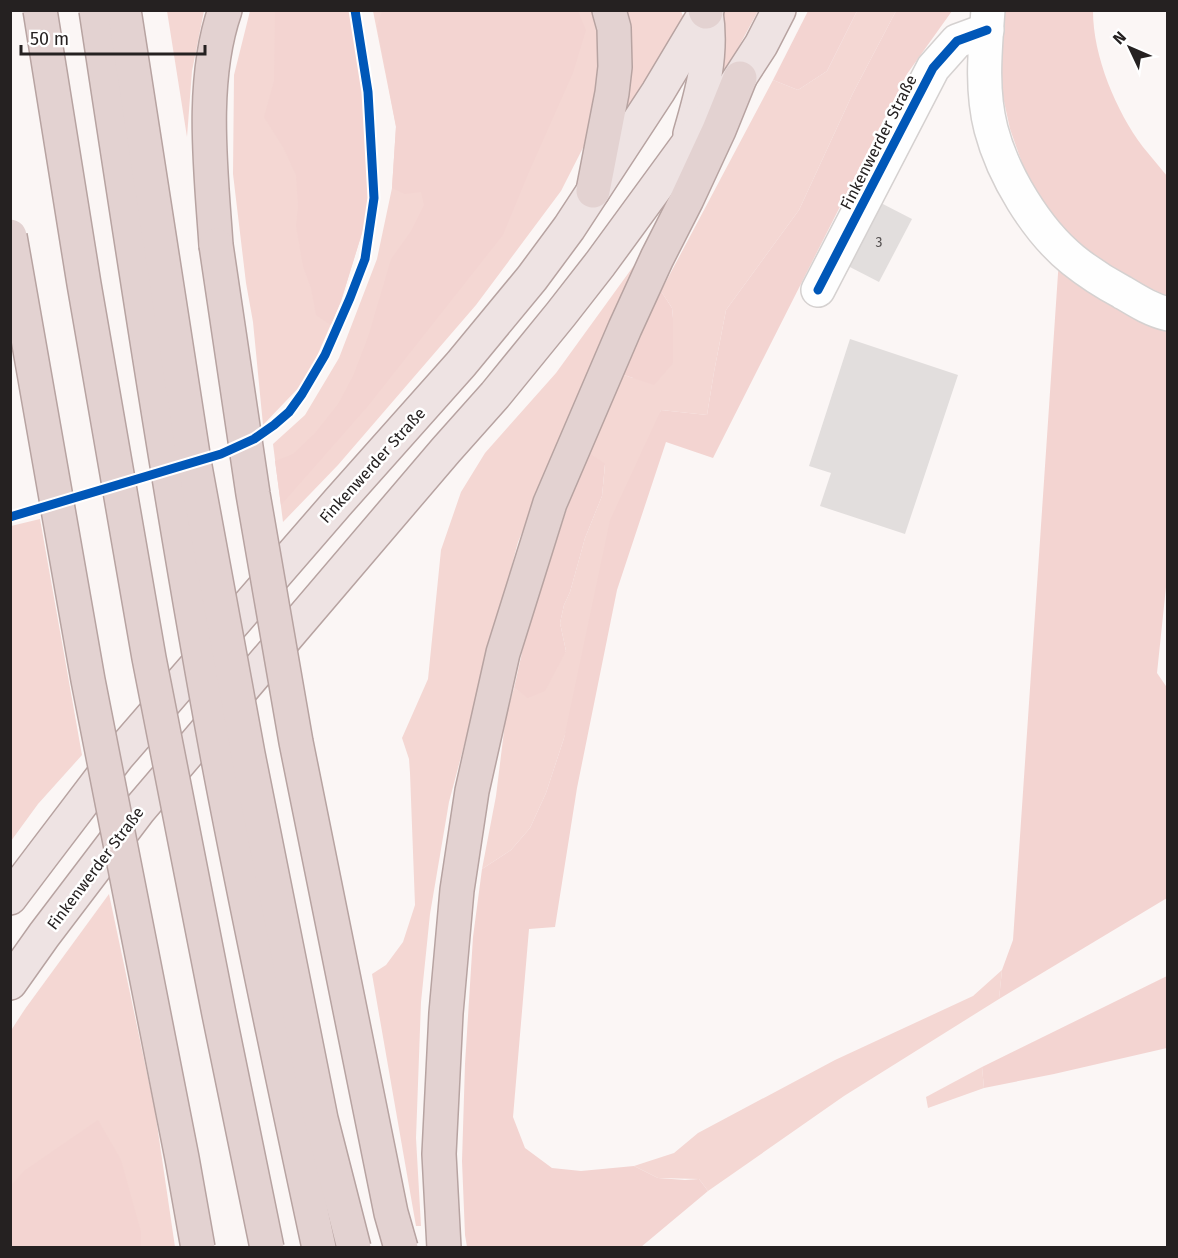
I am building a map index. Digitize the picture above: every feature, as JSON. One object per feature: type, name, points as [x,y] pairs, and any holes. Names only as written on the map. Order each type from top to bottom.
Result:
[{"type":"highway","points":[[40,10],[148,658],[267,1248]]},
{"type":"highway","points":[[96,10],[136,274],[199,652],[266,1005],[319,1248]]},
{"type":"highway","points":[[124,10],[194,461],[248,754],[321,1119],[354,1248]]},
{"type":"highway","points":[[225,10],[213,62],[210,99],[209,151],[216,245],[253,494],[296,742],[389,1202],[401,1248]]},
{"type":"highway","points":[[593,191],[615,67],[614,28],[609,10]]},
{"type":"highway","points":[[444,1248],[439,1154],[446,1013],[457,890],[472,790],[503,652],[550,503],[624,328],[687,200],[740,78]]},
{"type":"highway","points":[[10,236],[88,680],[198,1248]]},
{"type":"main road","name":"Finkenwerder Straße","points":[[10,983],[44,934],[139,810],[495,395],[600,264],[687,145],[728,96],[761,45],[779,10]]},
{"type":"main road","name":"Finkenwerder Straße","points":[[10,898],[117,757],[461,364],[532,278],[569,228],[658,92],[706,11]]},
{"type":"main road","name":"Finkenwerder Straße","points":[[687,145],[707,69],[709,44],[706,11]]},
{"type":"street","name":"Finkenwerder Straße","points":[[988,20],[984,81],[991,129],[1007,176],[1043,231],[1072,259],[1153,310],[1167,314]]},
{"type":"street","name":"Finkenwerder Straße","points":[[818,290],[933,68],[957,41],[988,20]]},
{"type":"shaded area","points":[[167,11],[204,11],[192,71],[187,137]]},
{"type":"shaded area","points":[[250,11],[351,11],[363,62],[373,131],[370,207],[341,301],[307,379],[263,425],[253,322],[233,174],[234,75]]},
{"type":"shaded area","points":[[275,11],[351,11],[363,62],[373,131],[370,207],[341,301],[331,325],[316,315],[311,288],[303,266],[296,226],[298,206],[296,175],[283,147],[264,117],[274,81]]},
{"type":"shaded area","points":[[373,11],[596,11],[602,29],[600,77],[591,132],[561,191],[476,305],[338,465],[283,522],[273,444],[305,415],[339,358],[377,259],[392,188],[396,127]]},
{"type":"shaded area","points":[[382,11],[578,11],[586,30],[573,73],[503,235],[368,406],[281,505],[275,461],[293,454],[315,433],[338,404],[353,376],[368,337],[391,259],[411,231],[424,205],[421,192],[405,194],[392,188],[396,126],[377,26]]},
{"type":"shaded area","points":[[625,11],[681,11],[686,24],[625,122],[630,51]]},
{"type":"shaded area","points":[[721,11],[758,11],[724,74],[724,56]]},
{"type":"shaded area","points":[[808,11],[857,11],[827,71],[798,90],[773,80]]},
{"type":"shaded area","points":[[857,11],[896,11],[853,93],[799,210],[726,310],[707,415],[661,410],[546,793],[530,828],[511,850],[482,869],[496,796],[506,715],[514,688],[528,697],[566,651],[560,623],[564,605],[570,592],[585,538],[602,496],[605,465],[586,450],[621,374],[633,378],[673,318],[672,308],[661,291],[773,80],[798,90],[827,71]]},
{"type":"shaded area","points":[[896,11],[952,11],[907,74],[713,458],[666,442],[617,590],[577,788],[555,927],[529,929],[513,1117],[525,1148],[552,1168],[581,1171],[634,1166],[658,1178],[699,1179],[708,1191],[641,1247],[467,1247],[462,1161],[465,1064],[473,937],[482,869],[511,850],[530,828],[546,793],[564,738],[610,520],[661,410],[707,415],[726,310],[799,210],[853,93]]},
{"type":"shaded area","points":[[1002,11],[1093,11],[1097,46],[1115,100],[1133,133],[1167,176],[1167,296],[1106,268],[1055,222],[1028,180],[1010,129],[1000,83]]},
{"type":"shaded area","points":[[1059,259],[1167,329],[1168,568],[1157,673],[1168,689],[1167,898],[999,999],[1002,970],[1013,940]]},
{"type":"shaded area","points":[[635,264],[518,542],[449,802],[430,914],[421,1002],[416,1138],[421,1226],[416,1226],[372,974],[386,965],[403,942],[415,905],[409,759],[402,738],[428,679],[441,550],[461,492],[485,453],[556,373]]},
{"type":"shaded area","points":[[661,291],[672,308],[673,363],[654,385],[621,374]]},
{"type":"shaded area","points":[[586,450],[605,464],[602,496],[585,538],[570,592],[564,605],[560,623],[566,651],[545,691],[528,698],[514,688],[526,635]]},
{"type":"shaded area","points":[[40,519],[82,755],[38,804],[11,841],[11,526]]},
{"type":"shaded area","points":[[109,894],[155,1111],[175,1247],[11,1247],[10,1032]]},
{"type":"shaded area","points":[[1002,970],[999,999],[844,1096],[708,1191],[699,1179],[658,1178],[634,1166],[674,1153],[698,1133],[835,1060],[973,996]]},
{"type":"shaded area","points":[[1167,976],[1167,1048],[984,1088],[982,1067]]},
{"type":"shaded area","points":[[982,1067],[984,1088],[928,1108],[926,1097]]},
{"type":"shaded area","points":[[98,1120],[121,1160],[141,1232],[141,1247],[11,1247],[11,1186],[24,1171]]},
{"type":"building","points":[[879,202],[912,219],[879,282],[846,265]]},
{"type":"building","points":[[850,339],[958,375],[905,534],[820,506],[831,473],[809,466]]},
{"type":"cycle path","points":[[10,517],[221,454],[254,439],[274,425],[289,412],[302,394],[325,355],[365,259],[374,198],[368,92],[355,10]]},
{"type":"cycle path","points":[[818,290],[933,68],[957,41],[987,30]]}]
